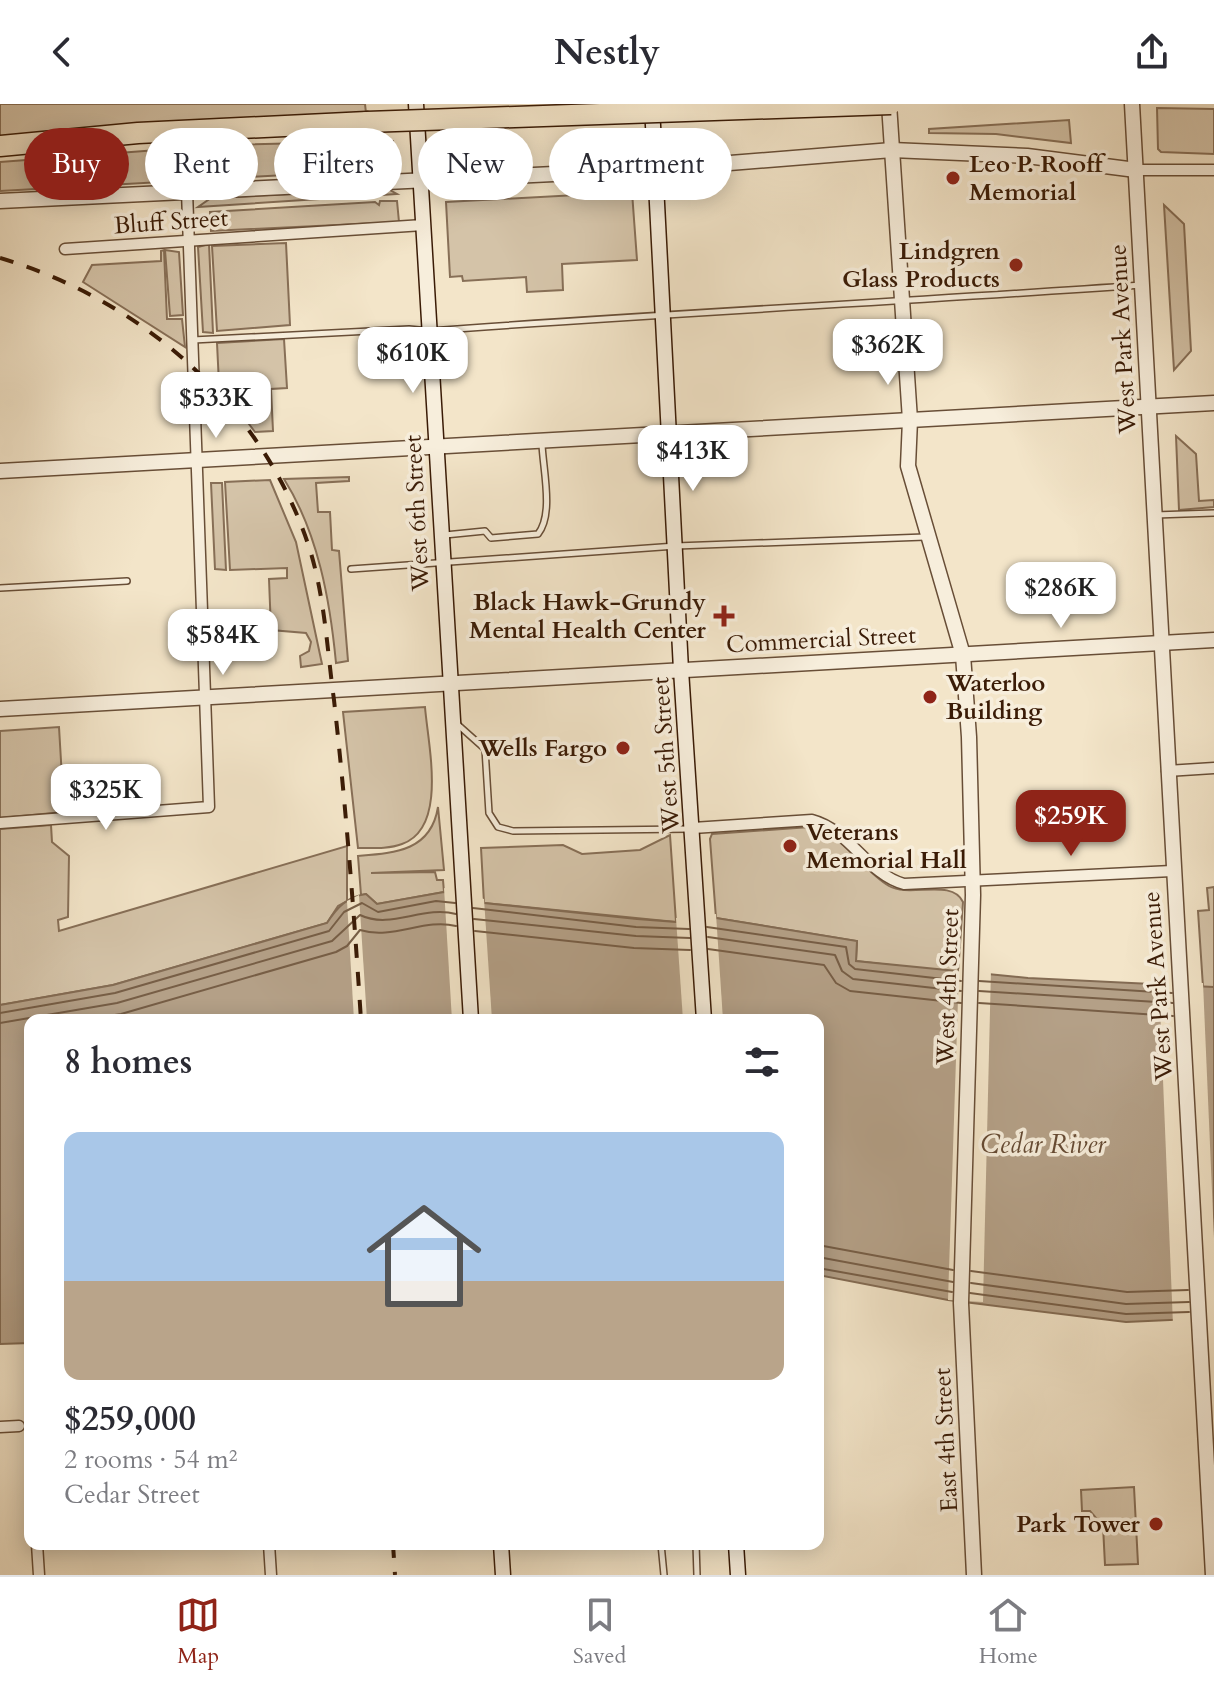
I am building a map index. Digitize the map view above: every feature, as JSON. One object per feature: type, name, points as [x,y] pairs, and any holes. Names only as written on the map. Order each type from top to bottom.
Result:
[{"type":"highway","points":[[0,146],[138,133],[367,122],[890,104]]},
{"type":"street","name":"West 6th Street","points":[[416,104],[418,134]]},
{"type":"street","name":"West 5th Street","points":[[652,104],[653,128]]},
{"type":"street","name":"West 4th Street","points":[[890,104],[910,420],[908,466],[926,537],[963,655],[973,880],[961,1303]]},
{"type":"street","name":"West Park Avenue","points":[[1132,104],[1213,1575]]},
{"type":"street","points":[[732,163],[892,150],[1027,156],[1136,170],[1214,170]]},
{"type":"street","points":[[258,187],[418,178]]},
{"type":"street","points":[[0,201],[145,193]]},
{"type":"street","points":[[0,823],[209,807],[187,200]]},
{"type":"street","name":"West 6th Street","points":[[422,200],[471,1014]]},
{"type":"street","name":"West 5th Street","points":[[657,200],[672,433],[681,670],[704,1014]]},
{"type":"street","name":"Bluff Street","points":[[65,249],[423,225]]},
{"type":"street","points":[[0,471],[1214,403]]},
{"type":"street","name":"Commercial Street","points":[[0,709],[1214,640]]},
{"type":"street","points":[[1167,771],[1214,768]]},
{"type":"street","points":[[693,828],[812,820],[827,824],[894,881],[904,884],[1172,871]]},
{"type":"street","name":"East 4th Street","points":[[961,1303],[974,1575]]},
{"type":"street","points":[[0,1427],[19,1426]]},
{"type":"street","points":[[37,1550],[39,1575]]},
{"type":"street","points":[[269,1550],[271,1575]]},
{"type":"street","points":[[501,1550],[503,1575]]},
{"type":"street","points":[[736,1550],[738,1575]]},
{"type":"lane","points":[[193,340],[409,329],[429,331],[664,313],[902,303],[1142,285]]},
{"type":"lane","points":[[440,535],[485,531],[491,538],[499,540],[538,534],[545,526],[542,441]]},
{"type":"lane","points":[[1154,515],[1214,513]]},
{"type":"lane","points":[[351,569],[442,565],[676,546],[926,537]]},
{"type":"lane","points":[[0,588],[127,581]]},
{"type":"lane","points":[[451,718],[485,749],[489,813],[498,827],[513,831],[693,828]]},
{"type":"lane","points":[[662,1550],[664,1575]]},
{"type":"lane","points":[[696,1550],[697,1575]]},
{"type":"shaded area","points":[[0,104],[365,104],[367,122],[258,129],[145,128],[145,137],[129,138],[129,128],[24,128],[24,144],[0,146]]},
{"type":"shaded area","points":[[1157,108],[1214,109],[1214,154],[1161,152],[1158,149]]},
{"type":"shaded area","points":[[1069,120],[1071,143],[996,134],[929,133],[929,129]]},
{"type":"shaded area","points":[[258,144],[274,144],[274,176],[258,177]]},
{"type":"shaded area","points":[[145,151],[145,183],[129,184],[129,152]]},
{"type":"shaded area","points":[[24,160],[24,190],[0,191],[0,162]]},
{"type":"shaded area","points":[[274,195],[274,200],[305,200],[198,207],[208,200],[258,200],[258,196]]},
{"type":"shaded area","points":[[533,197],[633,200],[637,260],[562,264],[563,290],[527,292],[526,277],[463,281],[462,276],[450,277],[446,202],[533,200]]},
{"type":"shaded area","points":[[380,201],[397,201],[399,222],[211,231],[210,212],[375,202],[379,205]]},
{"type":"shaded area","points":[[1164,205],[1184,224],[1191,351],[1174,370]]},
{"type":"shaded area","points":[[286,243],[290,325],[217,331],[212,246]]},
{"type":"shaded area","points":[[209,244],[213,333],[203,332],[198,247]]},
{"type":"shaded area","points":[[164,250],[167,319],[182,319],[185,347],[83,282],[92,265],[161,261],[161,251]]},
{"type":"shaded area","points":[[165,250],[179,252],[183,315],[170,316]]},
{"type":"shaded area","points":[[284,339],[287,388],[271,389],[273,431],[255,432],[219,384],[217,343]]},
{"type":"shaded area","points":[[1176,436],[1196,454],[1199,501],[1214,500],[1214,507],[1179,510]]},
{"type":"shaded area","points":[[349,477],[349,481],[316,483],[318,512],[330,512],[332,550],[339,551],[348,661],[336,663],[330,615],[314,544],[284,479]]},
{"type":"shaded area","points":[[270,480],[296,542],[322,664],[301,667],[300,656],[309,651],[311,642],[306,633],[271,630],[269,579],[287,578],[287,568],[230,570],[225,482]]},
{"type":"shaded area","points":[[211,483],[222,483],[226,570],[215,569]]},
{"type":"shaded area","points":[[425,707],[432,784],[425,821],[416,835],[402,844],[358,848],[343,712]]},
{"type":"shaded area","points":[[59,727],[64,812],[0,818],[0,731]]},
{"type":"shaded area","points":[[438,807],[444,870],[371,873],[435,872],[437,880],[443,880],[444,892],[377,904],[366,894],[361,895],[358,856],[398,851],[419,841],[428,833]]},
{"type":"shaded area","points":[[51,825],[52,842],[69,856],[68,917],[58,920],[59,931],[347,846],[347,901],[338,906],[327,923],[113,985],[0,1005],[0,829]]},
{"type":"shaded area","points":[[810,827],[842,843],[889,886],[908,890],[950,891],[958,895],[963,902],[958,973],[856,961],[857,941],[716,918],[712,834]]},
{"type":"shaded area","points":[[670,835],[676,922],[484,903],[481,848],[563,845],[582,854],[640,850]]},
{"type":"shaded area","points":[[1214,887],[1214,987],[1203,987],[1198,911],[1209,910],[1207,888]]},
{"type":"shaded area","points":[[1134,1487],[1138,1564],[1105,1565],[1103,1526],[1090,1511],[1082,1511],[1081,1490]]},
{"type":"water","name":"Cedar River","points":[[444,892],[484,903],[637,919],[676,922],[716,918],[857,941],[856,961],[1028,978],[1214,987],[1214,1318],[1126,1322],[948,1300],[824,1276],[824,1014],[24,1014],[24,1343],[0,1344],[0,1005],[113,985],[327,923],[343,904],[359,895],[366,894],[377,904]]},
{"type":"pier","points":[[444,888],[484,899],[492,1014],[452,1014]]},
{"type":"pier","points":[[359,895],[367,1014],[354,1014],[347,901]]},
{"type":"pier","points":[[716,914],[723,1014],[683,1014],[676,918]]},
{"type":"pier","points":[[959,969],[991,969],[983,1302],[948,1300]]},
{"type":"pier","points":[[1159,981],[1203,983],[1214,1238],[1214,1322],[1173,1325]]},
{"type":"railway","points":[[0,258],[52,277],[102,301],[148,331],[191,366],[229,405],[262,450],[289,498],[310,550],[325,624],[346,820],[361,1014]]},
{"type":"railway","points":[[393,1550],[395,1575]]},
{"type":"place","name":"Leo P. Rooff Memorial","points":[[953,178]]},
{"type":"place","name":"Lindgren Glass Products","points":[[1016,265]]},
{"type":"place","name":"Black Hawk-Grundy Mental Health Center","points":[[724,616]]},
{"type":"place","name":"Waterloo Building","points":[[930,697]]},
{"type":"place","name":"Wells Fargo","points":[[623,748]]},
{"type":"place","name":"Veterans Memorial Hall","points":[[790,846]]},
{"type":"place","name":"Park Tower","points":[[1156,1524]]}]
